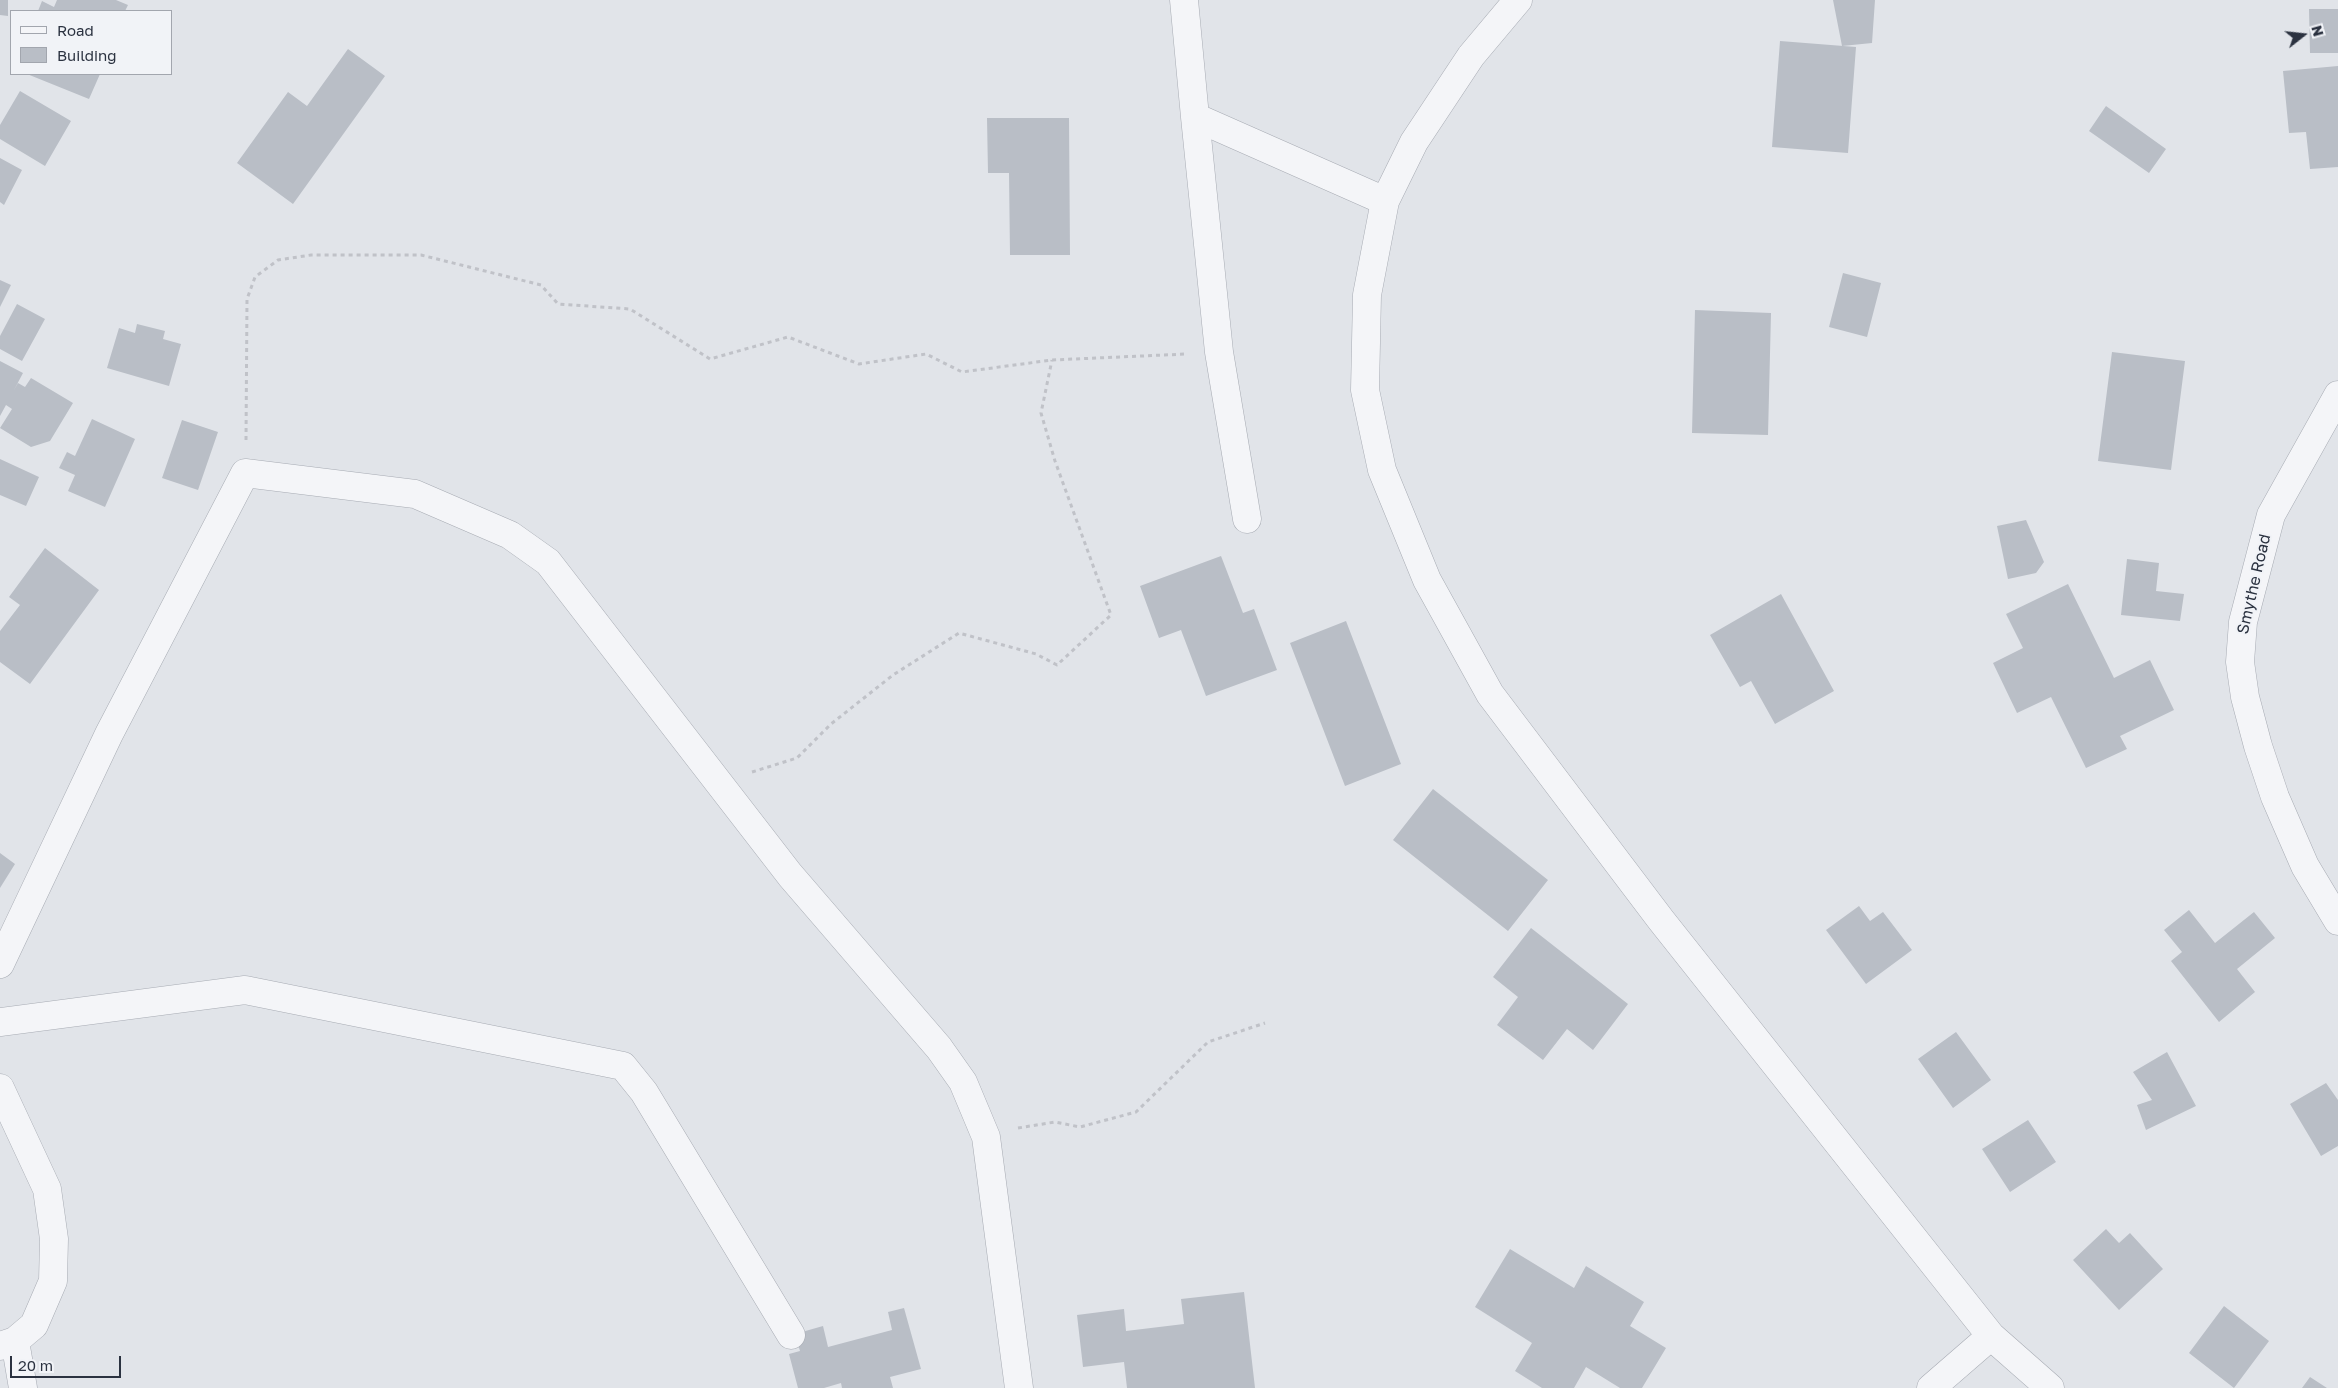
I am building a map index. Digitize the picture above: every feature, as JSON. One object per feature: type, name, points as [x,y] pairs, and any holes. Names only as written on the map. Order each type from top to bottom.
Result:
[{"type":"street","points":[[1184,0],[1219,352],[1247,519]]},
{"type":"street","points":[[1518,0],[1471,56],[1435,110],[1414,142],[1385,201],[1367,295],[1365,390],[1382,470],[1427,580],[1490,694],[1661,920],[1991,1336],[2050,1388]]},
{"type":"street","points":[[1195,117],[1385,201]]},
{"type":"street","name":"Smythe Road","points":[[2338,395],[2271,514],[2243,622],[2240,662],[2245,697],[2258,746],[2275,797],[2305,866],[2338,921]]},
{"type":"street","points":[[0,964],[109,734],[245,472],[415,494],[510,535],[548,562],[790,875],[939,1048],[963,1082],[986,1137],[1018,1388]]},
{"type":"street","points":[[0,1022],[245,990],[622,1066],[644,1092],[791,1335]]},
{"type":"street","points":[[0,1088],[47,1189],[54,1239],[53,1281],[34,1325],[7,1344],[23,1388]]},
{"type":"street","points":[[1931,1388],[1991,1336]]},
{"type":"path","points":[[245,472],[247,299],[255,277],[278,260],[303,256],[421,255],[541,285],[558,304],[630,309],[710,359],[788,337],[858,364],[926,354],[962,372],[1052,360],[1219,352]]},
{"type":"path","points":[[718,782],[797,758],[831,724],[893,675],[959,633],[1036,654],[1058,665],[1111,615],[1055,460],[1041,412],[1052,360]]},
{"type":"path","points":[[986,1137],[1020,1128],[1056,1122],[1080,1127],[1136,1112],[1208,1042],[1266,1023]]},
{"type":"building","points":[[0,0],[8,0],[8,16],[0,15]]},
{"type":"building","points":[[57,0],[116,0],[128,5],[126,10],[38,10],[42,1],[54,7]]},
{"type":"building","points":[[1833,0],[1875,0],[1872,43],[1842,46]]},
{"type":"building","points":[[2309,9],[2338,9],[2338,53],[2310,53]]},
{"type":"building","points":[[1780,41],[1856,47],[1848,153],[1772,147]]},
{"type":"building","points":[[348,49],[385,76],[293,204],[237,163],[288,92],[307,106]]},
{"type":"building","points":[[2338,66],[2338,167],[2310,169],[2306,132],[2289,133],[2283,71]]},
{"type":"building","points":[[29,75],[100,75],[89,99]]},
{"type":"building","points":[[20,91],[71,121],[45,166],[0,139],[0,125]]},
{"type":"building","points":[[2106,106],[2166,149],[2149,173],[2089,131]]},
{"type":"building","points":[[987,118],[1069,118],[1070,255],[1010,255],[1009,173],[988,173]]},
{"type":"building","points":[[0,158],[22,170],[4,205],[0,202]]},
{"type":"building","points":[[1843,273],[1881,283],[1867,337],[1829,327]]},
{"type":"building","points":[[0,280],[11,285],[0,307]]},
{"type":"building","points":[[17,304],[45,319],[22,361],[0,349],[0,336]]},
{"type":"building","points":[[1695,310],[1771,313],[1768,435],[1692,433]]},
{"type":"building","points":[[137,324],[165,331],[163,339],[181,344],[169,386],[107,368],[119,328],[135,333]]},
{"type":"building","points":[[2112,352],[2185,361],[2171,470],[2098,461]]},
{"type":"building","points":[[0,361],[23,373],[14,390],[18,383],[25,387],[31,378],[73,403],[50,441],[31,447],[0,428],[12,409],[6,405],[0,416]]},
{"type":"building","points":[[92,419],[135,439],[105,507],[68,491],[75,475],[59,468],[67,452],[75,456]]},
{"type":"building","points":[[182,420],[218,432],[198,490],[162,478]]},
{"type":"building","points":[[0,459],[39,477],[26,506],[0,495]]},
{"type":"building","points":[[2026,520],[2044,562],[2036,573],[2008,579],[1997,526]]},
{"type":"building","points":[[45,548],[99,590],[30,684],[0,662],[0,631],[20,605],[9,597]]},
{"type":"building","points":[[1221,556],[1243,613],[1254,609],[1277,670],[1206,696],[1181,630],[1159,638],[1140,586]]},
{"type":"building","points":[[2127,559],[2159,563],[2156,591],[2184,594],[2180,621],[2121,615]]},
{"type":"building","points":[[2068,584],[2114,678],[2150,660],[2174,710],[2120,736],[2127,749],[2086,768],[2051,697],[2017,713],[1993,663],[2023,648],[2006,614]]},
{"type":"building","points":[[1781,594],[1834,691],[1775,724],[1751,681],[1740,687],[1710,635]]},
{"type":"building","points":[[1346,621],[1401,764],[1345,786],[1290,643]]},
{"type":"building","points":[[1433,789],[1548,880],[1508,931],[1393,840]]},
{"type":"building","points":[[0,853],[15,864],[0,888]]},
{"type":"building","points":[[1859,906],[1870,921],[1883,912],[1912,950],[1866,984],[1826,930]]},
{"type":"building","points":[[2189,910],[2215,943],[2254,912],[2275,938],[2237,969],[2255,992],[2219,1022],[2171,961],[2182,952],[2164,930]]},
{"type":"building","points":[[1531,928],[1628,1004],[1593,1050],[1567,1029],[1543,1060],[1497,1025],[1518,997],[1493,977]]},
{"type":"building","points":[[1956,1032],[1991,1080],[1953,1108],[1918,1059]]},
{"type":"building","points":[[2167,1052],[2196,1106],[2146,1130],[2137,1105],[2152,1100],[2133,1072]]},
{"type":"building","points":[[2326,1083],[2338,1100],[2338,1146],[2321,1156],[2290,1104]]},
{"type":"building","points":[[2028,1120],[2056,1162],[2010,1192],[1982,1149]]},
{"type":"building","points":[[2106,1229],[2119,1243],[2130,1233],[2163,1269],[2119,1310],[2073,1260]]},
{"type":"building","points":[[1510,1249],[1574,1288],[1586,1266],[1644,1302],[1630,1326],[1666,1348],[1642,1388],[1620,1388],[1586,1367],[1574,1388],[1542,1388],[1515,1371],[1532,1343],[1475,1307]]},
{"type":"building","points":[[1244,1292],[1255,1388],[1127,1388],[1124,1362],[1083,1367],[1077,1315],[1124,1309],[1126,1331],[1184,1324],[1181,1299]]},
{"type":"building","points":[[2224,1306],[2269,1341],[2234,1388],[2189,1353]]},
{"type":"building","points":[[904,1308],[921,1369],[890,1377],[893,1388],[842,1388],[841,1383],[824,1388],[798,1388],[789,1354],[800,1351],[795,1334],[823,1326],[828,1347],[892,1330],[888,1312]]},
{"type":"building","points":[[2310,1377],[2327,1388],[2302,1388]]}]
